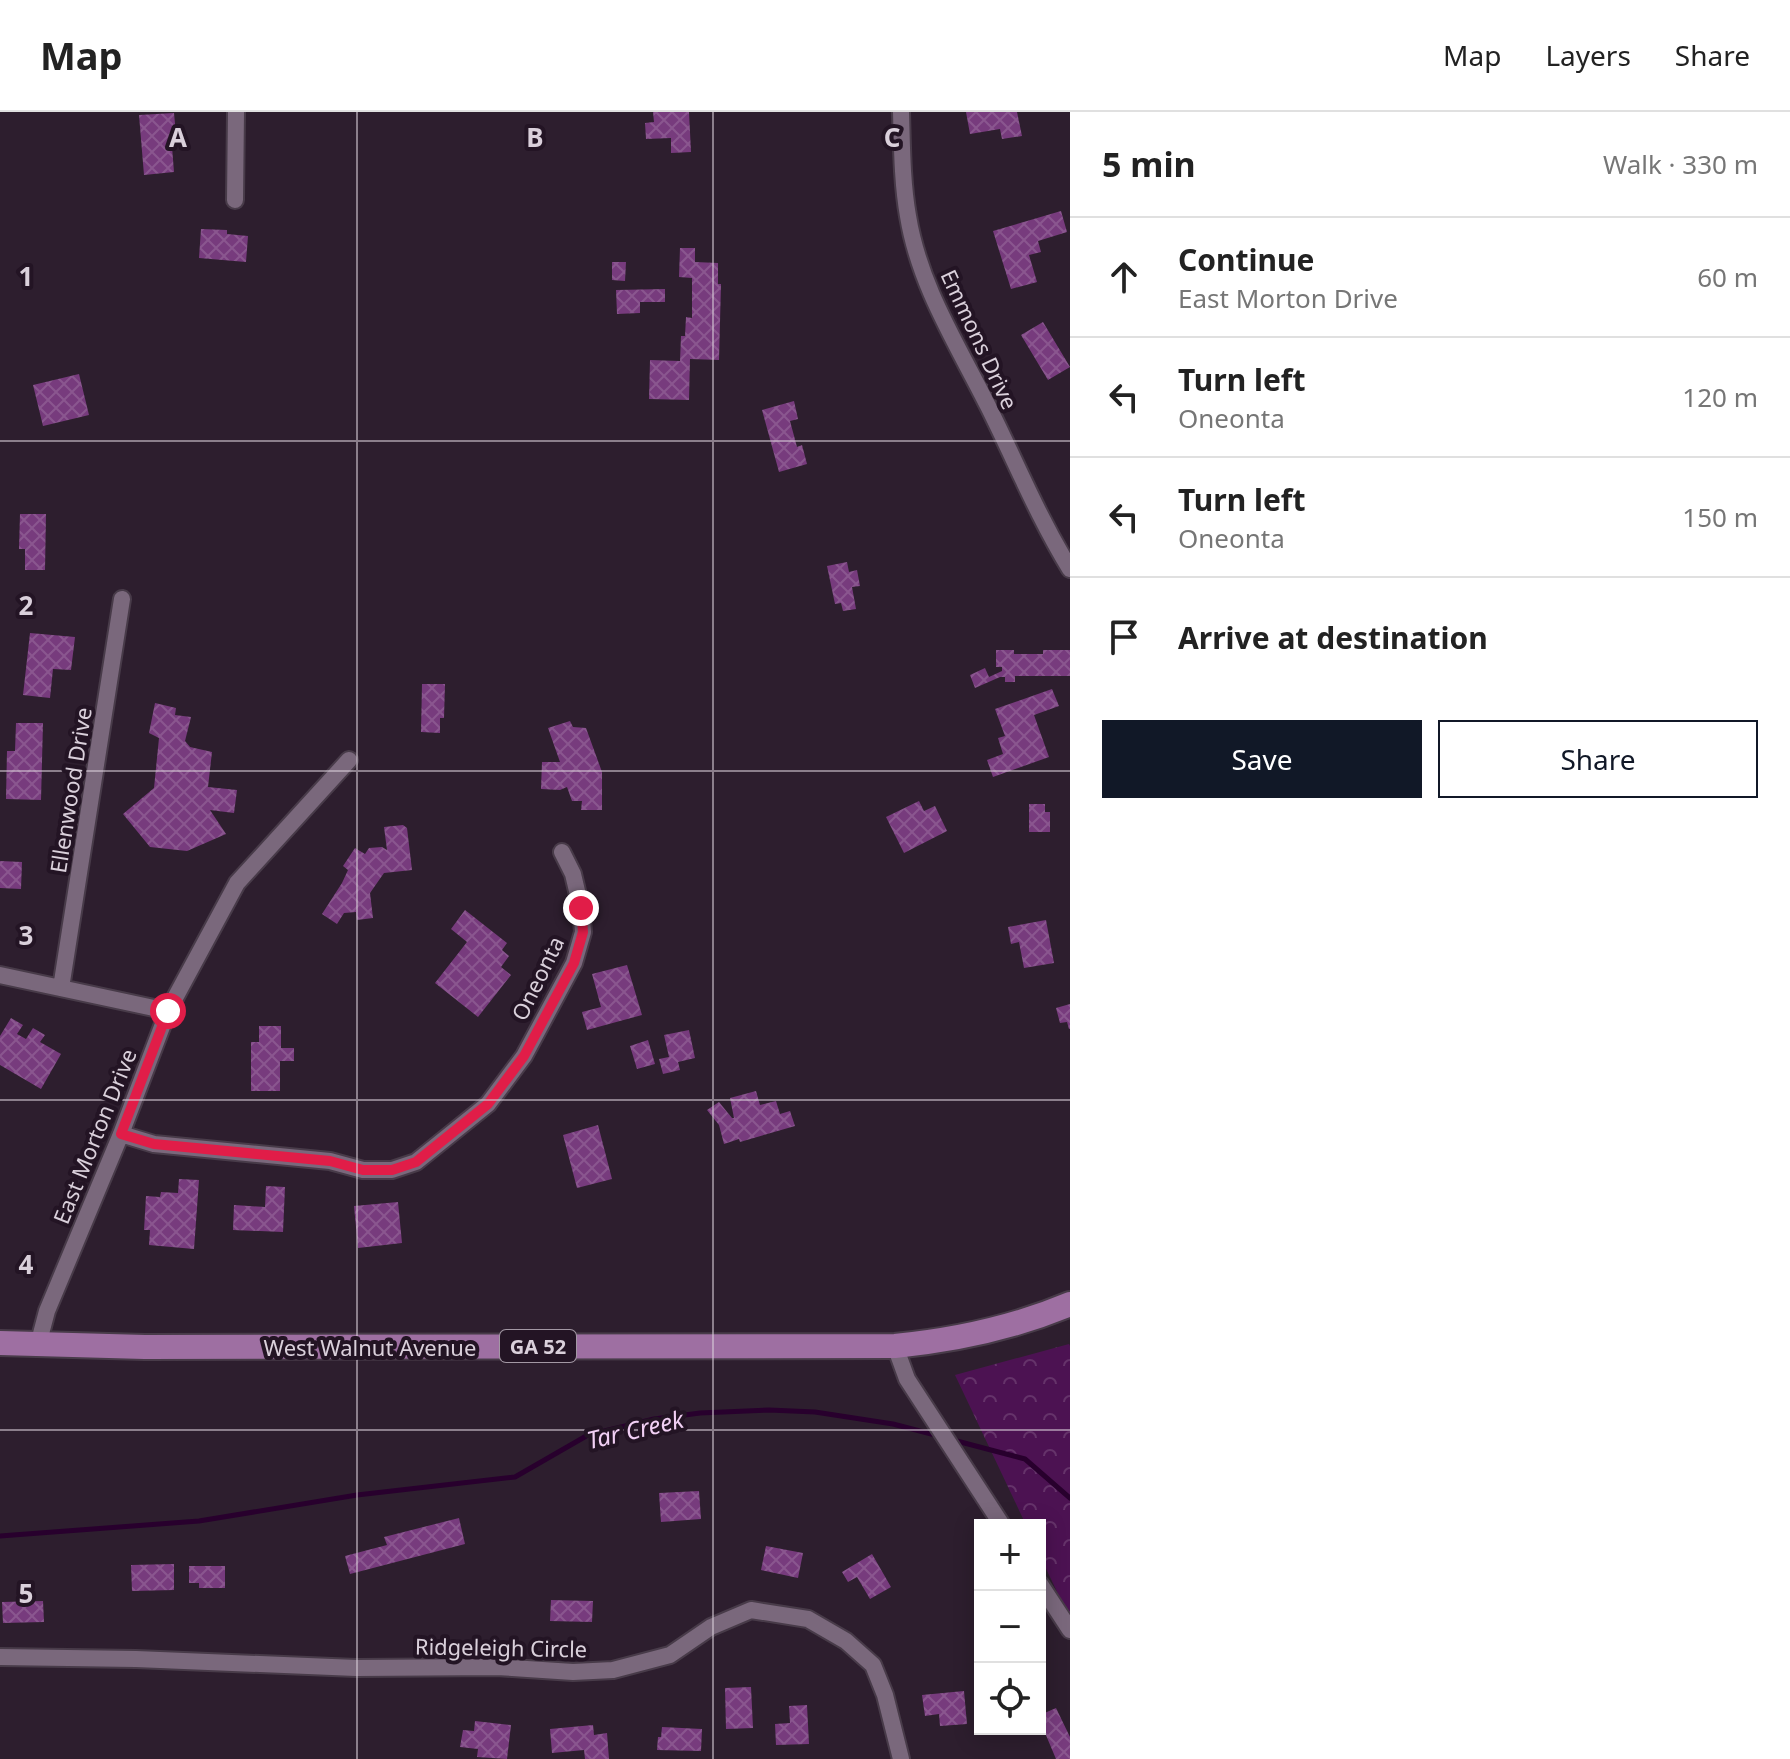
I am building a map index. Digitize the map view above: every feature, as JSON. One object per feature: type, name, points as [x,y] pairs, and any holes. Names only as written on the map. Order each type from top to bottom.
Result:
[{"type":"main road","name":"West Walnut Avenue","points":[[0,1343],[895,1346],[970,1336],[1010,1326],[1070,1304]]},
{"type":"street","points":[[235,200],[236,112]]},
{"type":"street","name":"Emmons Drive","points":[[901,112],[907,214],[932,296],[988,405],[1043,525],[1070,569]]},
{"type":"street","name":"Ellenwood Drive","points":[[61,988],[122,599]]},
{"type":"street","name":"East Morton Drive","points":[[38,1345],[47,1311],[121,1134],[168,1011],[237,883],[349,760]]},
{"type":"street","name":"Oneonta","points":[[121,1134],[154,1144],[330,1161],[363,1170],[392,1170],[416,1162],[488,1104],[524,1056],[574,963],[583,932],[581,908],[573,874],[562,852]]},
{"type":"street","points":[[0,975],[168,1011]]},
{"type":"street","points":[[895,1346],[907,1379],[998,1519]]},
{"type":"street","points":[[1045,1591],[1070,1630]]},
{"type":"street","name":"Ridgeleigh Circle","points":[[0,1657],[356,1668],[613,1670],[670,1655],[711,1627],[751,1610],[808,1619],[846,1641],[873,1665],[885,1695],[901,1759]]},
{"type":"green space","points":[[1070,1346],[1070,1619],[1046,1569],[1046,1519],[1023,1519],[955,1375]]},
{"type":"building","points":[[653,112],[689,112],[691,152],[671,153],[671,138],[646,139],[645,123],[654,122]]},
{"type":"building","points":[[966,112],[1017,112],[1022,136],[1002,139],[1000,129],[970,134]]},
{"type":"building","points":[[174,113],[176,134],[171,134],[174,172],[144,175],[139,115]]},
{"type":"building","points":[[1061,211],[1067,232],[1038,241],[1041,252],[1029,255],[1037,282],[1011,289],[993,231]]},
{"type":"building","points":[[201,229],[227,230],[227,234],[248,236],[246,262],[199,258]]},
{"type":"building","points":[[680,248],[695,248],[695,262],[718,263],[718,284],[721,284],[719,360],[690,359],[689,400],[649,399],[650,360],[680,361],[686,317],[692,318],[692,278],[679,277]]},
{"type":"building","points":[[612,262],[626,262],[625,281],[612,280]]},
{"type":"building","points":[[665,289],[665,302],[640,302],[640,313],[617,314],[616,290]]},
{"type":"building","points":[[1043,322],[1070,367],[1048,380],[1021,335]]},
{"type":"building","points":[[79,374],[89,415],[43,426],[33,385]]},
{"type":"building","points":[[794,401],[798,419],[790,421],[797,447],[802,445],[807,464],[779,472],[762,410]]},
{"type":"building","points":[[20,514],[46,514],[45,570],[25,570],[25,549],[19,549]]},
{"type":"building","points":[[847,562],[849,572],[857,570],[860,586],[852,587],[856,609],[843,611],[841,603],[835,604],[827,566]]},
{"type":"building","points":[[30,633],[75,637],[71,670],[53,669],[50,698],[23,695]]},
{"type":"building","points":[[996,650],[1014,650],[1014,654],[1043,654],[1043,650],[1070,650],[1070,676],[1015,676],[1015,682],[1005,682],[1005,677],[1000,677],[975,688],[970,675],[985,668],[989,677],[1002,671],[1002,667],[996,667]]},
{"type":"building","points":[[422,684],[445,684],[444,718],[440,718],[440,733],[421,732]]},
{"type":"building","points":[[1052,689],[1059,706],[1034,715],[1049,757],[993,777],[987,760],[1003,754],[998,738],[1005,736],[995,709]]},
{"type":"building","points":[[155,703],[176,708],[175,715],[191,717],[185,741],[190,747],[212,752],[208,787],[237,790],[234,813],[210,810],[226,834],[187,851],[150,847],[123,814],[154,788],[159,738],[149,733]]},
{"type":"building","points":[[570,721],[573,727],[586,728],[602,772],[602,810],[581,810],[582,801],[572,801],[567,787],[560,790],[541,789],[542,762],[560,762],[548,728]]},
{"type":"building","points":[[16,723],[43,723],[41,800],[6,799],[7,751],[15,751]]},
{"type":"building","points":[[919,801],[924,811],[935,806],[947,831],[904,853],[886,817]]},
{"type":"building","points":[[1029,804],[1045,804],[1045,812],[1050,812],[1050,832],[1029,832]]},
{"type":"building","points":[[403,825],[407,828],[412,870],[384,873],[370,893],[373,918],[357,920],[356,912],[344,913],[337,924],[322,914],[342,883],[348,870],[343,866],[355,848],[365,854],[369,848],[382,847],[387,850],[384,827]]},
{"type":"building","points":[[0,861],[22,862],[21,889],[0,888]]},
{"type":"building","points":[[465,910],[507,943],[502,950],[509,956],[501,967],[511,975],[478,1017],[435,983],[467,942],[451,929]]},
{"type":"building","points":[[1046,920],[1054,963],[1024,968],[1019,942],[1011,944],[1008,927]]},
{"type":"building","points":[[627,965],[642,1015],[587,1030],[582,1012],[601,1007],[592,974]]},
{"type":"building","points":[[1070,1004],[1069,1029],[1067,1022],[1060,1023],[1056,1008]]},
{"type":"building","points":[[11,1018],[23,1025],[17,1034],[26,1039],[33,1028],[45,1035],[40,1042],[61,1054],[41,1089],[0,1065],[0,1036]]},
{"type":"building","points":[[259,1026],[281,1026],[281,1048],[294,1048],[294,1061],[280,1061],[280,1091],[251,1091],[251,1042],[259,1042]]},
{"type":"building","points":[[689,1030],[695,1058],[678,1062],[680,1070],[663,1074],[659,1059],[669,1057],[664,1035]]},
{"type":"building","points":[[648,1040],[655,1064],[637,1069],[630,1046]]},
{"type":"building","points":[[756,1091],[760,1105],[776,1101],[780,1114],[790,1111],[795,1126],[724,1144],[719,1125],[707,1110],[719,1102],[734,1118],[730,1098]]},
{"type":"building","points":[[598,1125],[612,1179],[577,1188],[563,1135]]},
{"type":"building","points":[[179,1179],[199,1180],[194,1249],[149,1245],[150,1230],[144,1230],[146,1196],[160,1197],[161,1192],[178,1193]]},
{"type":"building","points":[[266,1186],[285,1187],[283,1232],[233,1230],[234,1205],[265,1207]]},
{"type":"building","points":[[398,1202],[402,1243],[358,1248],[354,1206]]},
{"type":"building","points":[[699,1491],[701,1519],[661,1522],[659,1493]]},
{"type":"building","points":[[459,1518],[465,1544],[350,1574],[345,1556],[387,1545],[384,1537]]},
{"type":"building","points":[[766,1546],[803,1553],[798,1578],[761,1570]]},
{"type":"building","points":[[872,1554],[891,1587],[870,1599],[857,1577],[848,1582],[842,1572]]},
{"type":"building","points":[[174,1564],[174,1590],[132,1591],[131,1565]]},
{"type":"building","points":[[189,1566],[225,1566],[225,1588],[199,1588],[199,1583],[189,1583]]},
{"type":"building","points":[[551,1600],[593,1601],[592,1622],[550,1621]]},
{"type":"building","points":[[43,1601],[44,1622],[3,1623],[2,1602]]},
{"type":"building","points":[[751,1687],[753,1728],[726,1729],[725,1688]]},
{"type":"building","points":[[964,1691],[967,1724],[940,1726],[939,1714],[925,1716],[922,1695]]},
{"type":"building","points":[[807,1705],[809,1744],[776,1745],[775,1724],[790,1723],[789,1706]]},
{"type":"building","points":[[1056,1708],[1070,1737],[1070,1759],[1056,1759],[1046,1735],[1046,1712]]},
{"type":"building","points":[[475,1721],[511,1725],[507,1759],[477,1757],[478,1749],[460,1747],[463,1730],[474,1731]]},
{"type":"building","points":[[593,1725],[594,1735],[607,1733],[609,1759],[585,1759],[584,1750],[552,1753],[550,1729]]},
{"type":"building","points":[[662,1727],[702,1729],[701,1751],[657,1750]]},
{"type":"waterway","name":"Tar Creek","points":[[0,1536],[199,1521],[357,1495],[515,1477],[588,1435],[654,1419],[700,1413],[815,1412],[893,1424],[939,1436]]},
{"type":"waterway","name":"Tar Creek","points":[[953,1440],[1025,1459],[1070,1498]]},
{"type":"route","points":[[168,1011],[121,1134],[154,1144],[330,1161],[363,1170],[392,1170],[416,1162],[455,1133],[488,1104],[524,1056],[574,963],[583,932],[581,908]]}]
